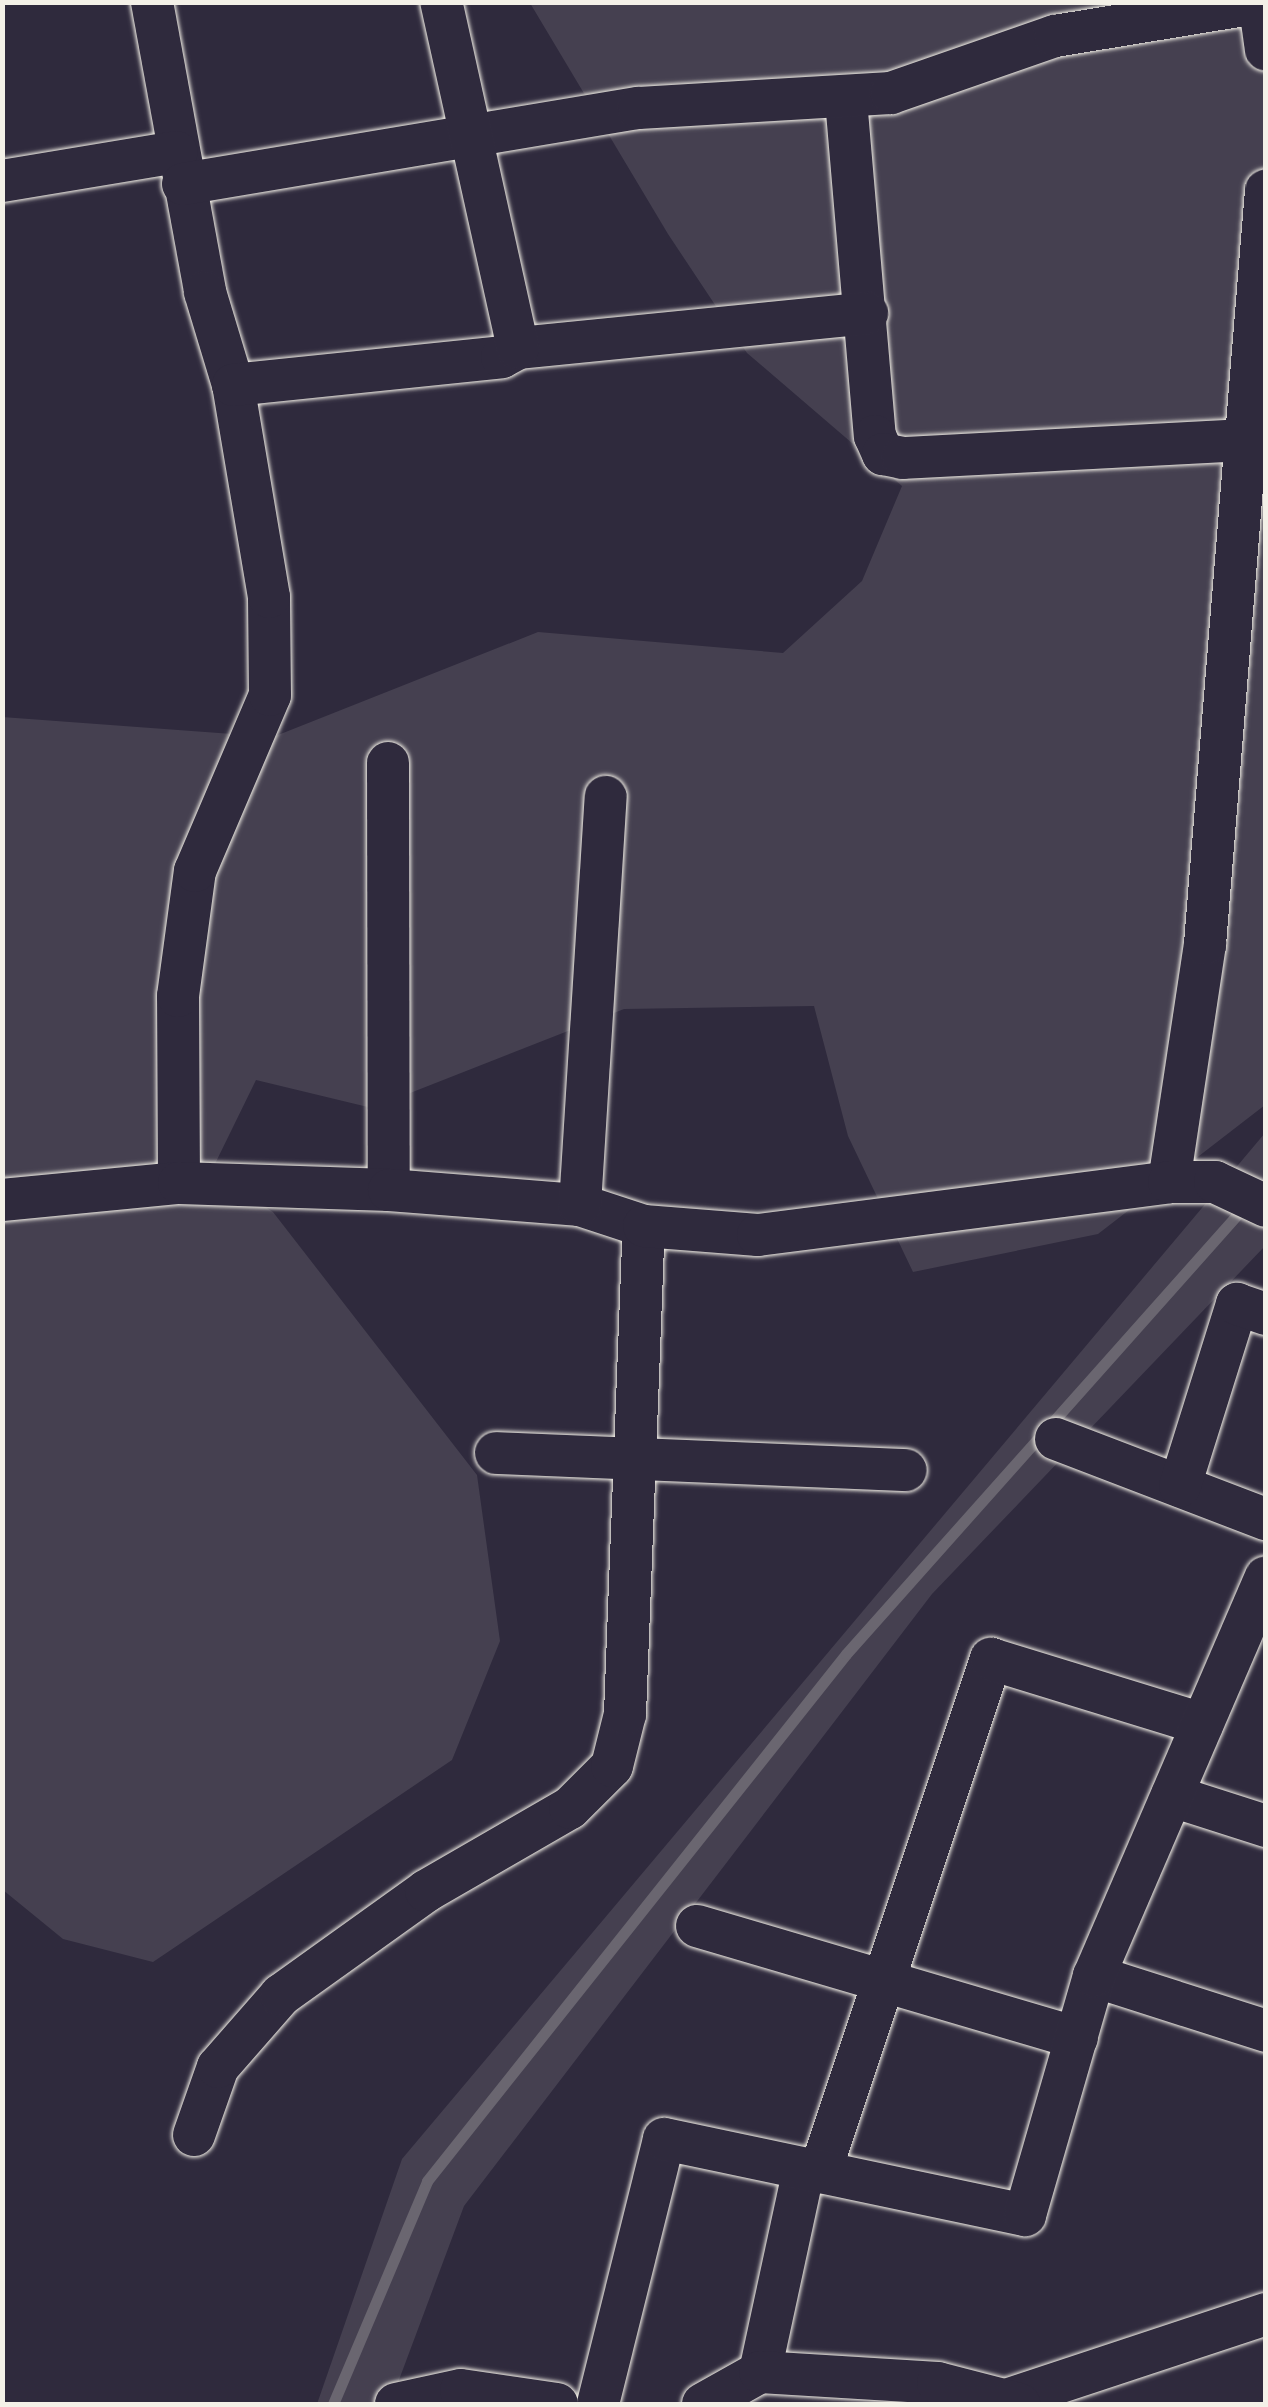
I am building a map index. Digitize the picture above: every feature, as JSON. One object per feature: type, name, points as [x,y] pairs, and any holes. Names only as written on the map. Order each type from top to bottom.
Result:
[{"type":"street","points":[[152,2],[180,168],[233,386],[269,597],[270,695],[195,871],[178,996],[179,1183]]},
{"type":"street","points":[[441,2],[518,348]]},
{"type":"street","points":[[2,181],[180,168],[473,138],[639,108],[766,96],[846,100],[890,93],[1054,20],[1261,5],[1266,50]]},
{"type":"street","points":[[846,100],[875,436],[883,454],[904,458],[1248,440]]},
{"type":"street","points":[[1169,1182],[1205,944],[1266,190]]},
{"type":"street","points":[[233,386],[502,357],[518,348],[867,313]]},
{"type":"street","points":[[388,763],[389,1190]]},
{"type":"street","points":[[580,1205],[606,798]]},
{"type":"street","points":[[2,1200],[179,1183],[389,1190],[580,1205],[644,1226],[758,1236],[1169,1182],[1215,1182],[1266,1206]]},
{"type":"street","points":[[194,2135],[218,2067],[272,2002],[426,1890],[570,1808],[612,1766],[625,1714],[638,1461],[644,1226]]},
{"type":"street","points":[[1180,1486],[1237,1304],[1266,1314]]},
{"type":"street","points":[[1056,1440],[1266,1519]]},
{"type":"street","points":[[496,1452],[906,1470]]},
{"type":"street","points":[[598,2404],[664,2139],[1025,2215],[1094,1976],[1264,1586]]},
{"type":"street","points":[[760,2372],[812,2170],[884,1981],[991,1659],[1202,1724]]},
{"type":"street","points":[[1172,1796],[1266,1826]]},
{"type":"street","points":[[697,1926],[1077,2038]]},
{"type":"street","points":[[1094,1976],[1266,2031]]},
{"type":"street","points":[[703,2404],[760,2372],[885,2377],[1015,2401],[1266,2314]]},
{"type":"street","points":[[396,2404],[462,2390],[557,2404]]},
{"type":"shaded area","points":[[530,3],[1265,3],[1265,1105],[1098,1234],[913,1272],[848,1136],[814,1006],[624,1009],[372,1108],[256,1080],[211,1172],[273,1212],[477,1475],[500,1641],[452,1760],[153,1962],[63,1939],[3,1890],[2,717],[273,737],[538,632],[783,653],[862,581],[902,486],[747,353],[668,234]]},
{"type":"shaded area","points":[[1265,1133],[1265,1246],[932,1594],[464,2206],[390,2404],[317,2404],[402,2159]]},
{"type":"waterway","points":[[333,2404],[427,2181],[846,1654],[1245,1206]]}]
